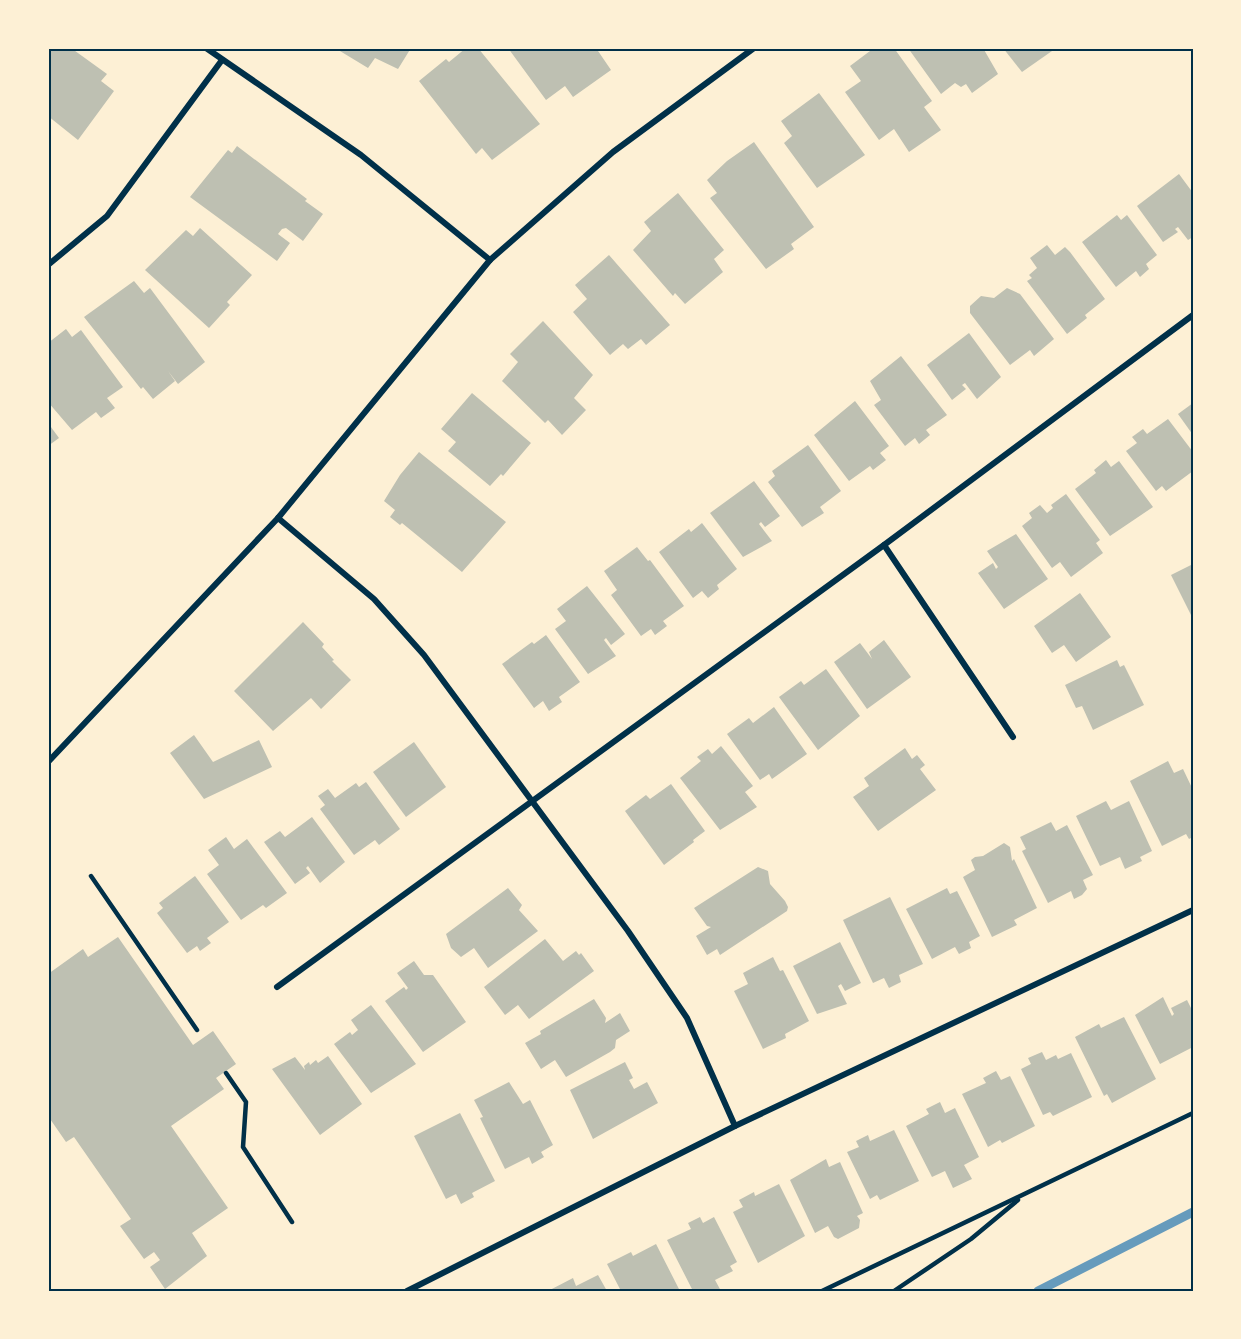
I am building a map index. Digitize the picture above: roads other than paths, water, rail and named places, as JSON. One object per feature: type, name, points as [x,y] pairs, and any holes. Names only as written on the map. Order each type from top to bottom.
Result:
[{"type":"street","points":[[206,48],[361,155],[490,260]]},
{"type":"street","points":[[48,762],[278,518],[490,260],[613,152],[754,48]]},
{"type":"street","points":[[48,265],[107,216],[222,60]]},
{"type":"street","points":[[277,987],[884,545],[1193,315]]},
{"type":"street","points":[[278,518],[374,599],[424,655],[628,932],[687,1018],[735,1126]]},
{"type":"street","points":[[884,545],[1014,737]]},
{"type":"street","points":[[407,1291],[735,1126],[1193,910]]},
{"type":"lane","points":[[91,876],[197,1030]]},
{"type":"lane","points":[[226,1073],[246,1102],[243,1147],[292,1222]]},
{"type":"lane","points":[[822,1291],[1193,1113]]},
{"type":"lane","points":[[894,1291],[971,1239],[1025,1194]]},
{"type":"waterway","points":[[1038,1291],[1193,1212]]}]
